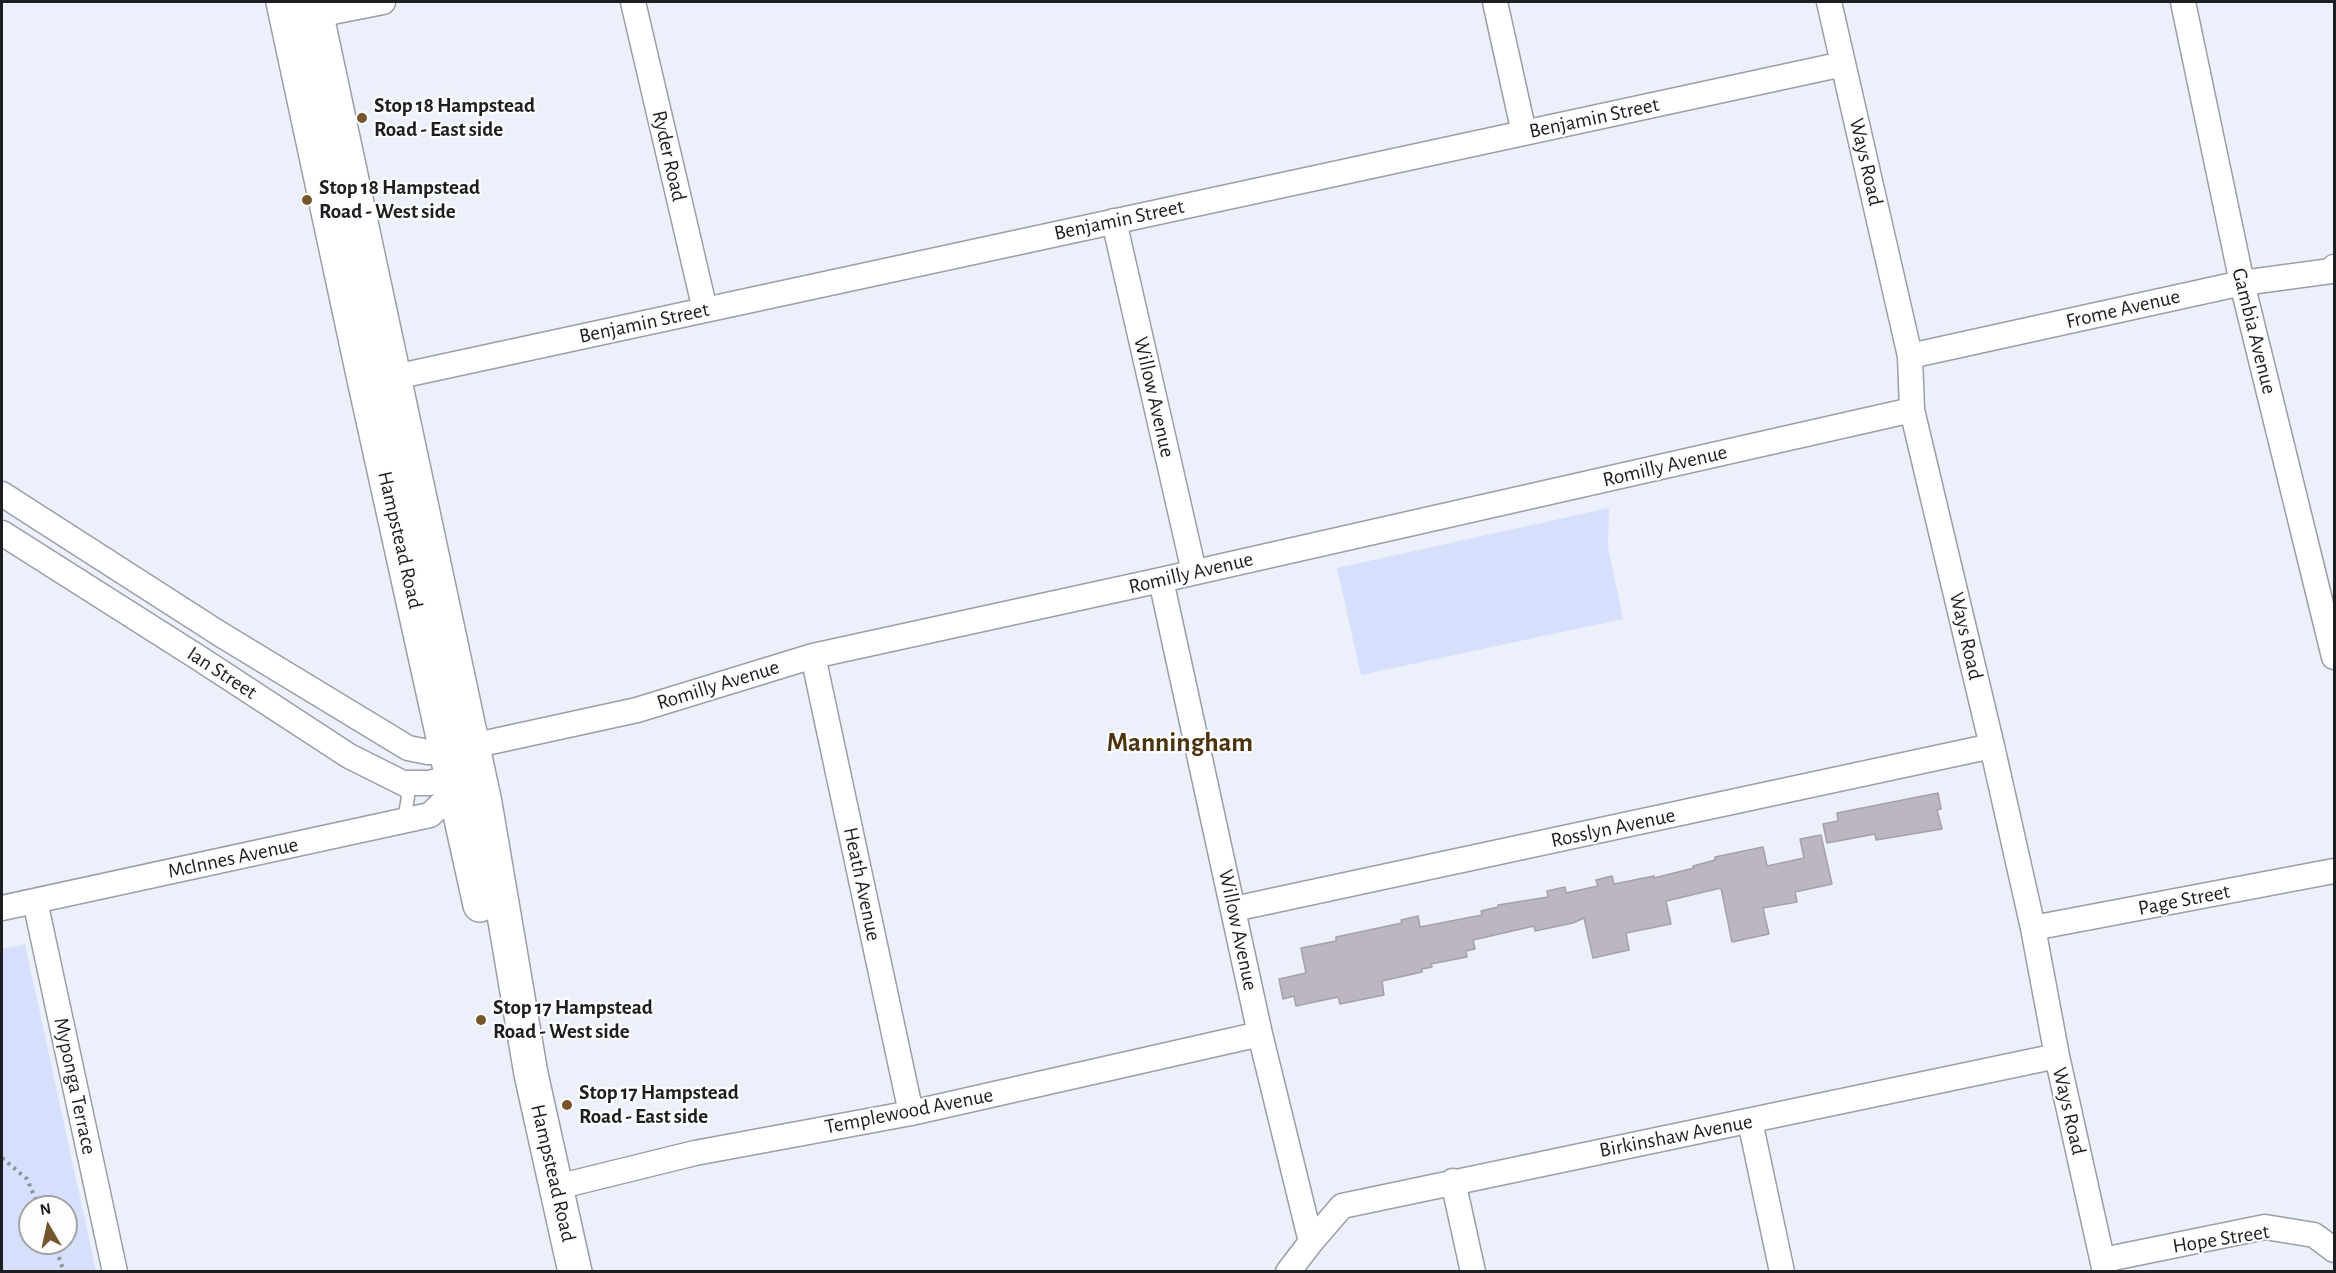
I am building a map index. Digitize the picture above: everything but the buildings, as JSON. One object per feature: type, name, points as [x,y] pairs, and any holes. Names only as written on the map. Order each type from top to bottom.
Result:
[{"type":"highway","name":"Hampstead Road","points":[[300,10],[462,774],[575,1272]]},
{"type":"street","points":[[300,10],[383,2]]},
{"type":"street","name":"Ryder Road","points":[[633,2],[705,310]]},
{"type":"street","points":[[1495,2],[1524,133]]},
{"type":"street","name":"Ways Road","points":[[1829,2],[1910,357],[1912,410],[2033,928],[2057,1056],[2104,1266]]},
{"type":"street","name":"Gambia Avenue","points":[[2184,2],[2242,283],[2334,657]]},
{"type":"street","name":"Benjamin Street","points":[[380,381],[1843,64]]},
{"type":"street","name":"Willow Avenue","points":[[1114,221],[1194,572]]},
{"type":"street","name":"Frome Avenue","points":[[1910,357],[2242,283],[2333,270]]},
{"type":"street","name":"Romilly Avenue","points":[[462,774],[637,710],[813,656],[1161,580],[1912,410]]},
{"type":"street","name":"Ian Street","points":[[2,494],[210,646],[349,756],[403,783],[429,783],[462,774]]},
{"type":"street","name":"Ian Street","points":[[2,533],[210,646],[408,748],[428,752],[462,774]]},
{"type":"street","name":"Willow Avenue","points":[[1161,580],[1260,1034],[1311,1242]]},
{"type":"street","name":"Heath Avenue","points":[[813,656],[911,1113]]},
{"type":"street","name":"Rosslyn Avenue","points":[[1234,909],[1992,746]]},
{"type":"street","name":"McInnes Avenue","points":[[2,908],[430,815],[462,774]]},
{"type":"street","name":"Page Street","points":[[2033,928],[2334,871]]},
{"type":"street","name":"Myponga Terrace","points":[[35,901],[115,1272]]},
{"type":"street","name":"Templewood Avenue","points":[[557,1186],[723,1146],[911,1113],[1260,1034]]},
{"type":"street","name":"Birkinshaw Avenue","points":[[1311,1242],[1342,1206],[2057,1056]]},
{"type":"street","points":[[1750,1121],[1782,1272]]},
{"type":"street","points":[[1454,1181],[1473,1272]]},
{"type":"street","name":"Hope Street","points":[[2104,1266],[2265,1227],[2314,1235],[2334,1250]]},
{"type":"street","points":[[1288,1272],[1311,1242]]},
{"type":"lane","points":[[403,783],[408,797],[404,820]]},
{"type":"path","points":[[2,1158],[27,1179],[34,1195]]},
{"type":"path","points":[[58,1255],[64,1272]]},
{"type":"shaded area","points":[[1609,508],[1608,547],[1623,619],[1361,675],[1337,568]]},
{"type":"shaded area","points":[[25,944],[96,1271],[2,1271],[2,949]]},
{"type":"place","name":"Stop 18 Hampstead Road - East side","points":[[362,118]]},
{"type":"place","name":"Stop 18 Hampstead Road - West side","points":[[307,200]]},
{"type":"place","name":"Stop 17 Hampstead Road - West side","points":[[481,1020]]},
{"type":"place","name":"Stop 17 Hampstead Road - East side","points":[[567,1105]]},
{"type":"district","name":"Manningham","points":[[1180,743]]}]
